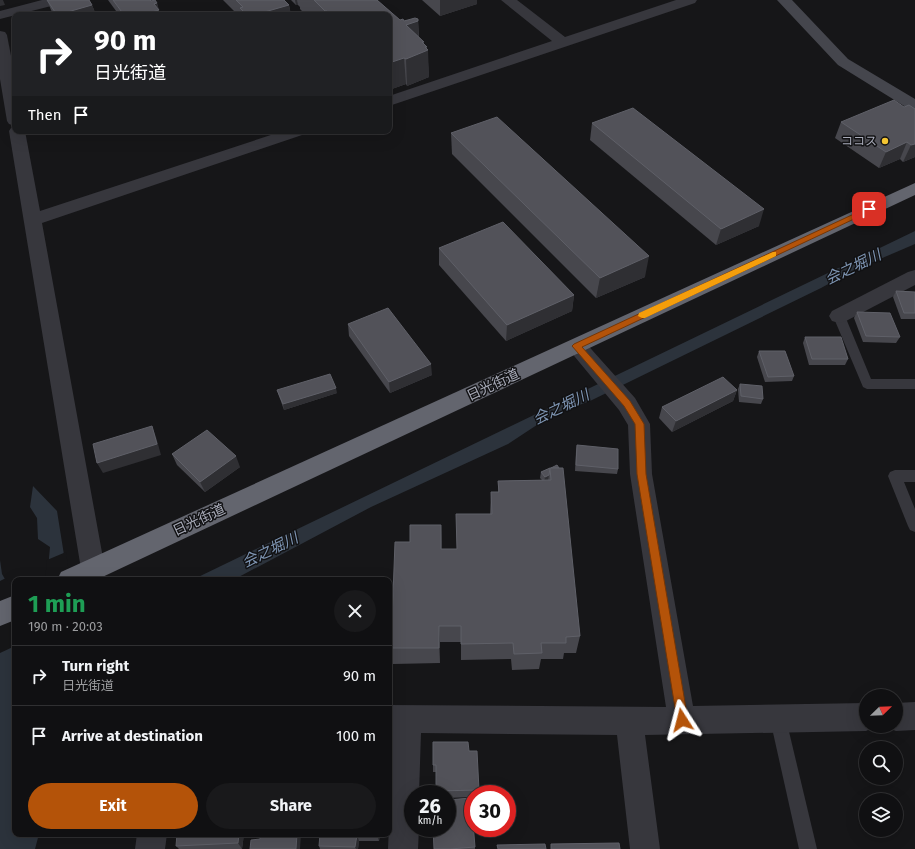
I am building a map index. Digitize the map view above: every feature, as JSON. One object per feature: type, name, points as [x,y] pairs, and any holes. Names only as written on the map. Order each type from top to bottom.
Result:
[{"type":"highway","name":"日光街道","points":[[81,574],[577,346],[915,188]]},
{"type":"highway","points":[[0,614],[12,608]]},
{"type":"street","points":[[0,15],[58,0]]},
{"type":"street","points":[[508,0],[563,43]]},
{"type":"street","points":[[392,100],[690,0]]},
{"type":"street","points":[[784,0],[843,62],[915,106]]},
{"type":"street","points":[[0,35],[12,104]]},
{"type":"street","points":[[18,134],[32,220],[81,574]]},
{"type":"street","points":[[32,220],[290,134]]},
{"type":"street","points":[[838,316],[915,278]]},
{"type":"street","points":[[577,346],[627,404],[639,424],[641,474],[682,720]]},
{"type":"street","points":[[903,717],[915,716]]},
{"type":"street","points":[[403,849],[398,719],[629,721],[859,717]]},
{"type":"street","points":[[629,721],[644,849]]},
{"type":"street","points":[[150,849],[152,837]]},
{"type":"lane","points":[[838,316],[867,384],[915,384]]},
{"type":"lane","points":[[915,476],[895,476],[915,526]]},
{"type":"lane","points":[[778,719],[808,849]]},
{"type":"water","name":"会之堀川","points":[[915,231],[915,244],[852,271],[821,288],[590,401],[552,415],[508,444],[371,507],[239,577],[198,577]]},
{"type":"water","points":[[33,486],[57,511],[68,577],[47,577],[50,547],[38,539],[37,518],[30,507]]},
{"type":"water","points":[[0,560],[2,574],[12,591],[12,837],[38,837],[35,849],[0,849]]},
{"type":"pier","points":[[66,552],[70,577],[45,577],[47,560]]},
{"type":"pier","points":[[6,578],[12,587],[12,647],[0,653],[0,581]]},
{"type":"building","points":[[47,0],[89,0],[92,5],[68,12],[55,12]]},
{"type":"building","points":[[113,0],[155,0],[157,3],[154,4],[159,10],[152,12],[122,12]]},
{"type":"building","points":[[236,0],[284,0],[289,5],[264,12],[244,12],[240,8],[243,7]]},
{"type":"building","points":[[314,0],[377,0],[391,12],[328,12]]},
{"type":"building","points":[[392,13],[400,20],[403,19],[404,21],[415,18],[418,19],[418,21],[406,25],[424,42],[422,42],[428,50],[406,59],[404,58],[392,62]]},
{"type":"building","points":[[894,100],[904,107],[909,105],[915,109],[915,144],[911,145],[907,142],[886,152],[841,122]]},
{"type":"building","points":[[633,108],[764,209],[721,229],[592,123]]},
{"type":"building","points":[[497,117],[649,256],[600,278],[451,133]]},
{"type":"building","points":[[503,222],[574,295],[507,325],[439,248]]},
{"type":"building","points":[[896,291],[915,292],[915,313],[904,313]]},
{"type":"building","points":[[388,308],[431,364],[389,382],[348,324]]},
{"type":"building","points":[[857,312],[890,313],[900,337],[866,336]]},
{"type":"building","points":[[805,337],[841,337],[848,359],[812,359]]},
{"type":"building","points":[[759,351],[785,351],[794,376],[768,377]]},
{"type":"building","points":[[330,374],[336,388],[283,404],[277,390]]},
{"type":"building","points":[[723,377],[737,390],[676,421],[662,407]]},
{"type":"building","points":[[740,384],[762,386],[763,399],[741,396]]},
{"type":"building","points":[[152,426],[157,444],[97,463],[93,444]]},
{"type":"building","points":[[207,430],[236,456],[200,482],[172,454]]},
{"type":"building","points":[[577,445],[618,449],[618,469],[576,465]]},
{"type":"building","points":[[557,465],[559,468],[551,468]]},
{"type":"building","points":[[550,468],[563,468],[580,636],[566,637],[566,643],[541,643],[542,653],[514,654],[513,643],[461,644],[461,626],[439,626],[439,648],[392,648],[395,542],[410,542],[410,525],[441,525],[441,549],[457,549],[456,514],[492,514],[491,492],[499,492],[498,481],[551,480]]},
{"type":"building","points":[[550,468],[549,475],[545,477],[541,472]]},
{"type":"building","points":[[433,742],[468,742],[469,751],[477,751],[479,785],[464,785],[464,790],[456,791],[456,785],[436,785],[436,765],[433,765]]},
{"type":"building","points":[[456,799],[464,799],[464,837],[474,837],[475,847],[434,849],[433,837],[456,837]]},
{"type":"building","points":[[177,837],[239,837],[238,843],[176,846]]},
{"type":"building","points":[[260,837],[297,837],[296,849],[250,849],[251,840],[260,839]]},
{"type":"building","points":[[320,837],[357,837],[355,847],[319,846]]},
{"type":"building","points":[[619,843],[620,849],[551,849],[551,844]]},
{"type":"building","points":[[545,844],[546,849],[498,849],[497,845]]},
{"type":"slow traffic","points":[[642,316],[773,254]]},
{"type":"place","name":"ココス","points":[[885,141]]},
{"type":"route","points":[[682,720],[641,474],[639,424],[627,404],[577,346],[869,209]]}]
